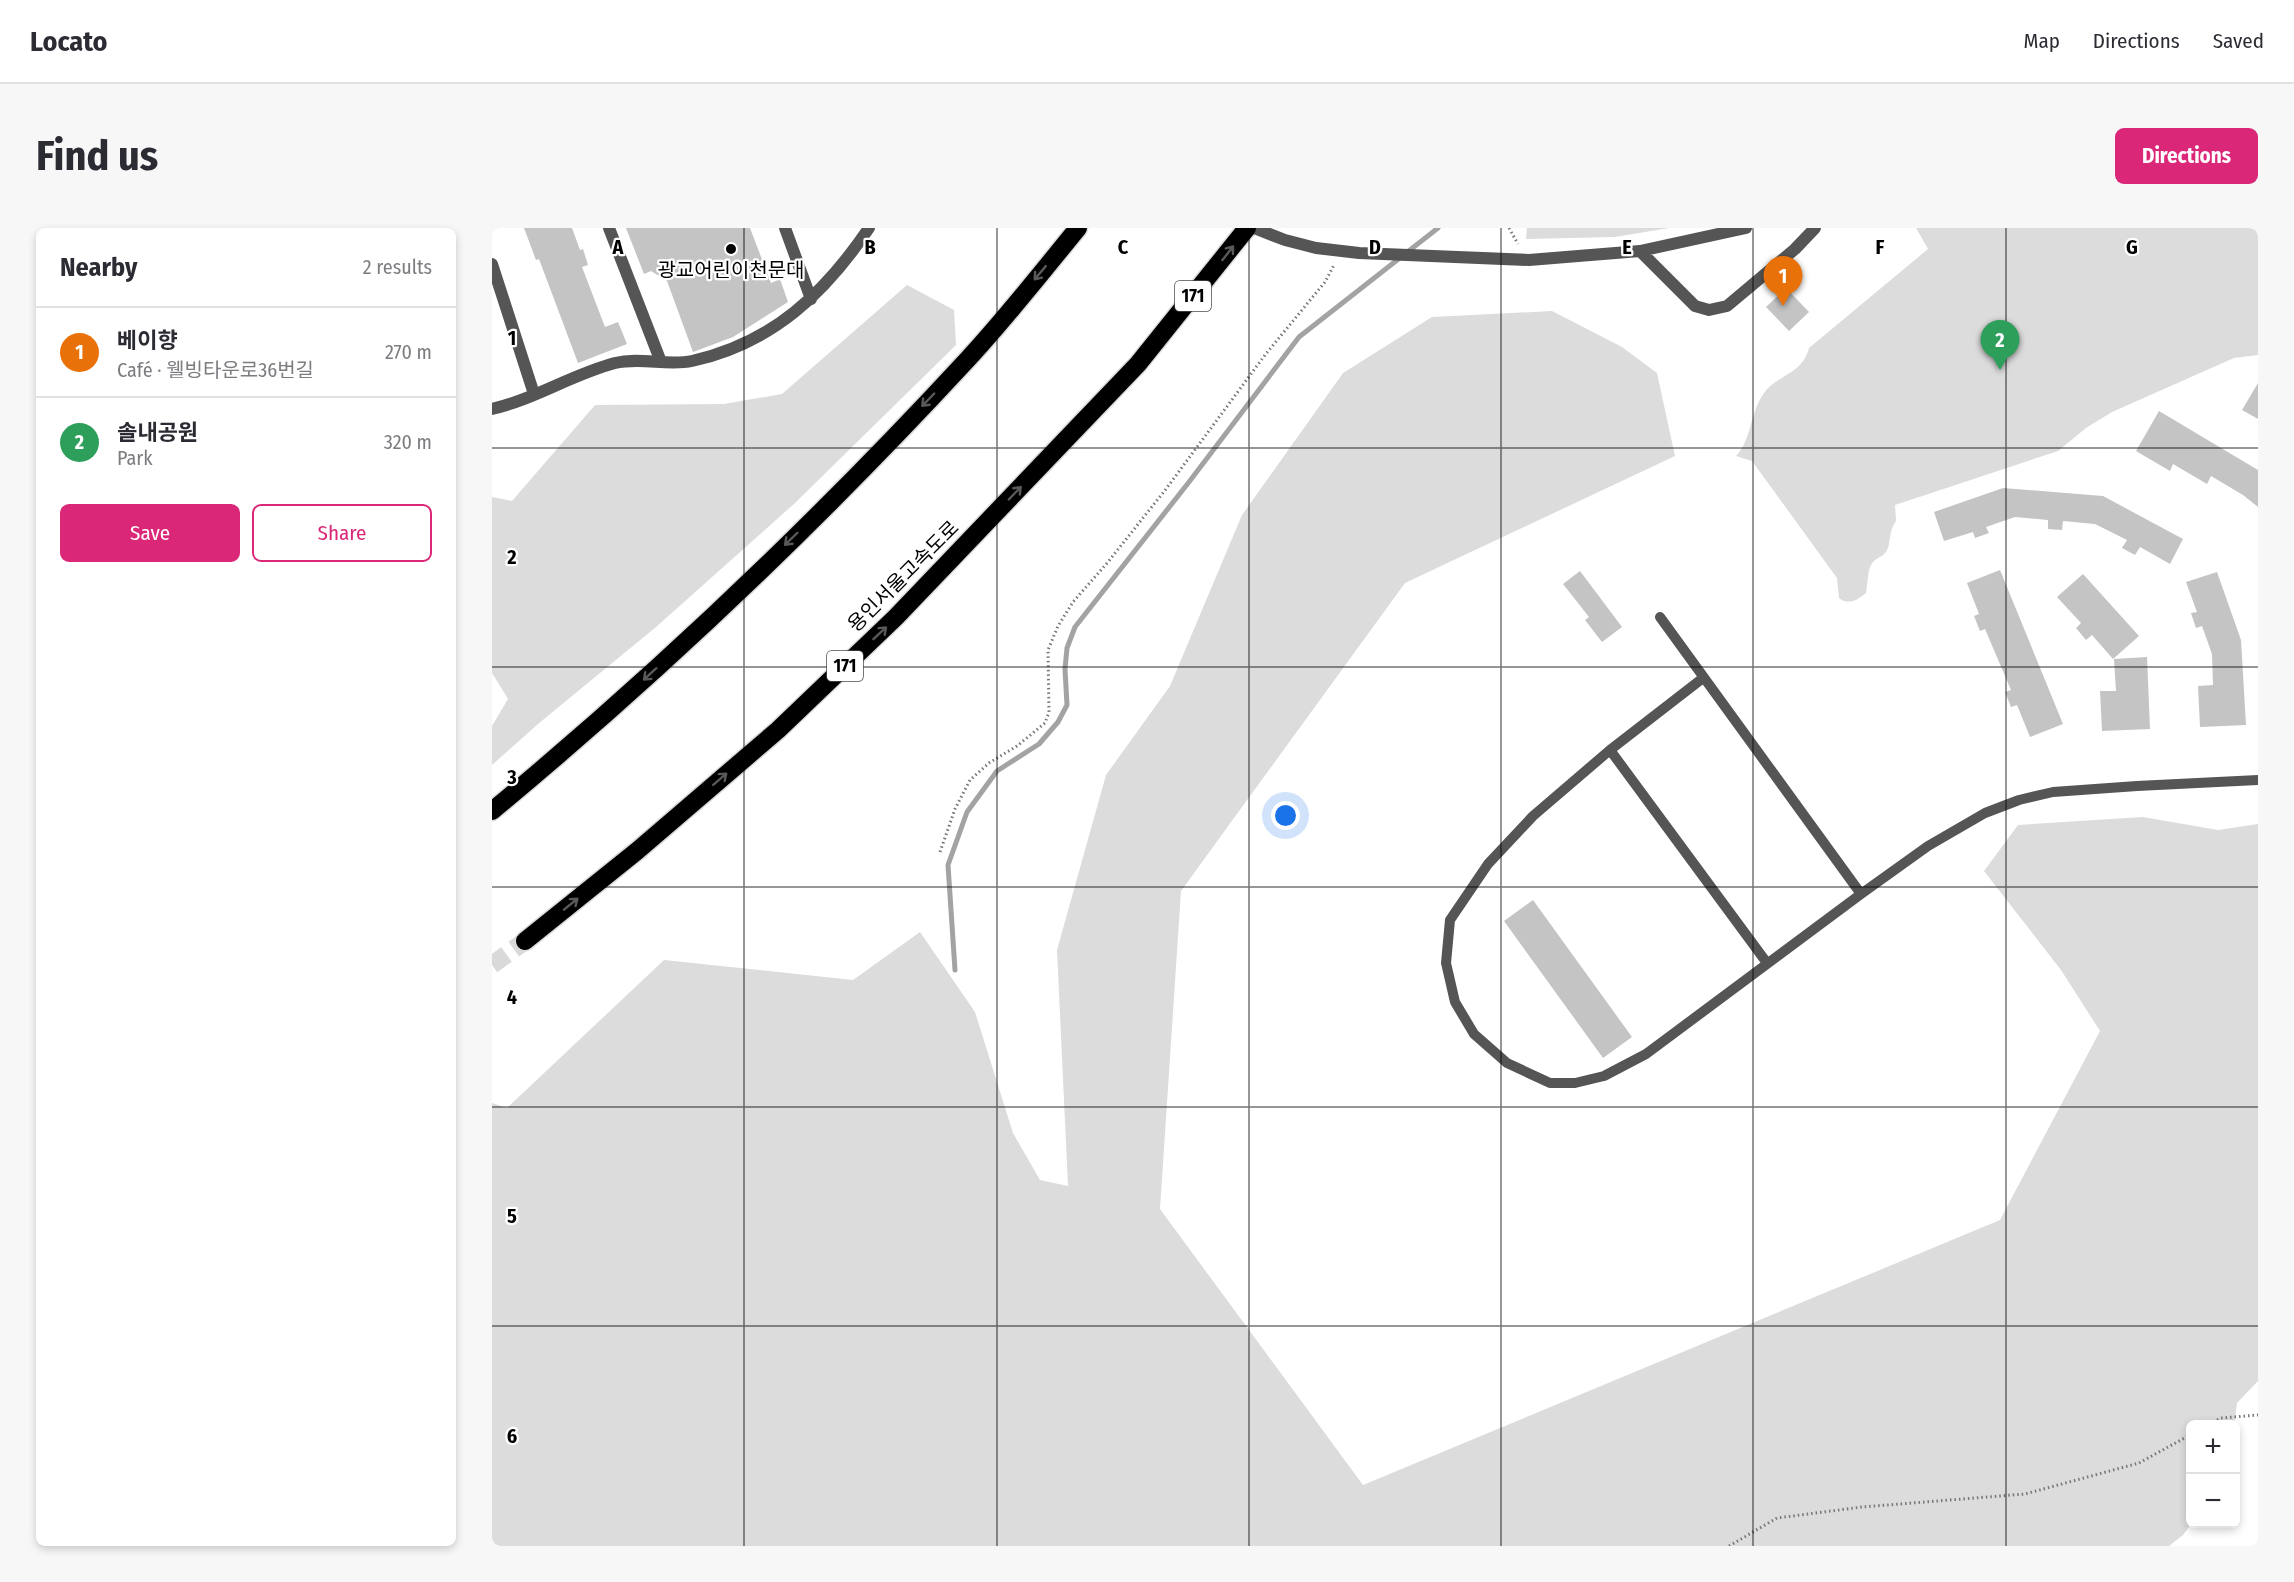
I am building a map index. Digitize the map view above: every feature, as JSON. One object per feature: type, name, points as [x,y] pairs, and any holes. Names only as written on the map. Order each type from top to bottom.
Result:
[{"type":"highway","points":[[492,811],[621,702],[828,503],[969,358],[1078,228]]},
{"type":"highway","name":"용인서울고속도로","points":[[525,941],[636,851],[786,722],[896,617],[1138,364],[1247,228]]},
{"type":"street","points":[[609,228],[661,362]]},
{"type":"street","points":[[785,228],[811,299]]},
{"type":"street","points":[[492,409],[510,405],[617,363],[691,361],[754,340],[778,325],[811,299],[836,274],[870,228]]},
{"type":"street","points":[[1254,228],[1285,240],[1316,248],[1359,253],[1529,260],[1640,251],[1746,228]]},
{"type":"street","points":[[1640,251],[1695,306],[1709,310],[1727,306],[1795,249],[1815,228]]},
{"type":"street","points":[[492,264],[534,394]]},
{"type":"lane","points":[[1660,617],[1861,894]]},
{"type":"lane","points":[[1703,678],[1611,750],[1533,816],[1488,864],[1450,920],[1446,963],[1455,1002],[1474,1034],[1507,1063],[1550,1083],[1575,1083],[1604,1076],[1646,1054],[1861,894],[1955,829],[1985,813],[2019,800],[2065,791],[2258,780]]},
{"type":"lane","points":[[1611,750],[1767,963]]},
{"type":"path","points":[[940,852],[955,809],[970,780],[989,763],[1017,746],[1044,723],[1049,712],[1048,650],[1072,602],[1159,499],[1265,355],[1325,282],[1338,250]]},
{"type":"path","points":[[2218,1420],[2258,1415]]},
{"type":"path","points":[[1729,1546],[1777,1518],[1862,1507],[2025,1494],[2139,1464],[2186,1437]]},
{"type":"shaded area","points":[[1527,228],[1669,228],[1615,237],[1526,239]]},
{"type":"shaded area","points":[[1916,228],[2258,228],[2258,355],[2234,358],[2112,412],[2086,428],[2058,451],[1895,505],[1896,521],[1891,531],[1888,548],[1872,564],[1866,593],[1856,600],[1846,602],[1839,598],[1837,578],[1752,461],[1736,456],[1745,442],[1759,400],[1764,393],[1801,364],[1809,348],[1928,249]]},
{"type":"shaded area","points":[[907,285],[954,310],[956,345],[795,503],[656,627],[492,765],[492,726],[508,699],[492,673],[492,497],[512,501],[595,405],[724,404],[782,394]]},
{"type":"shaded area","points":[[1552,311],[1622,347],[1657,373],[1675,456],[1405,583],[1181,891],[1160,1209],[1363,1485],[2000,1220],[2100,1031],[2061,970],[1984,871],[2018,825],[2143,817],[2218,830],[2258,824],[2258,1381],[2237,1403],[2235,1420],[2186,1420],[2186,1528],[2188,1528],[2183,1535],[2169,1546],[492,1546],[492,1103],[507,1108],[664,960],[853,980],[920,932],[975,1012],[1013,1133],[1040,1180],[1068,1186],[1057,950],[1106,775],[1170,686],[1242,515],[1343,373],[1432,317]]},
{"type":"building","points":[[524,228],[572,228],[580,250],[583,249],[588,265],[582,267],[605,327],[618,322],[627,344],[578,363],[539,259],[536,260]]},
{"type":"building","points":[[626,228],[750,228],[771,283],[780,279],[788,302],[733,337],[693,352],[667,281],[651,271],[644,274]]},
{"type":"building","points":[[1786,288],[1809,312],[1789,331],[1766,307]]},
{"type":"building","points":[[2258,383],[2258,419],[2242,410]]},
{"type":"building","points":[[2159,411],[2258,470],[2258,507],[2211,476],[2207,484],[2173,464],[2170,471],[2136,451]]},
{"type":"building","points":[[2003,488],[2103,496],[2183,539],[2170,564],[2140,547],[2135,555],[2122,548],[2127,540],[2095,524],[2063,521],[2062,530],[2048,529],[2048,520],[2015,517],[1986,527],[1989,533],[1975,538],[1973,532],[1944,541],[1934,512]]},
{"type":"building","points":[[2000,570],[2063,724],[2030,737],[2017,705],[2011,707],[2005,692],[2011,690],[1985,629],[1980,631],[1974,616],[1979,614],[1967,583]]},
{"type":"building","points":[[1580,571],[1622,627],[1602,642],[1585,620],[1589,617],[1563,584]]},
{"type":"building","points":[[2217,572],[2241,640],[2246,725],[2200,727],[2198,686],[2213,685],[2212,654],[2202,626],[2196,628],[2191,613],[2197,612],[2186,582]]},
{"type":"building","points":[[2083,574],[2139,636],[2113,659],[2092,635],[2086,640],[2076,628],[2081,623],[2057,597]]},
{"type":"building","points":[[2147,657],[2150,729],[2102,731],[2100,691],[2116,691],[2114,659]]},
{"type":"building","points":[[1533,900],[1632,1037],[1603,1058],[1504,921]]},
{"type":"waterway","points":[[955,970],[948,865],[967,812],[997,771],[1039,744],[1058,722],[1067,705],[1065,669],[1067,648],[1075,627],[1299,337],[1438,228]]},
{"type":"tunnel","points":[[492,965],[525,941]]},
{"type":"place","name":"광교어린이천문대","points":[[731,249]]},
{"type":"place","name":"베이향","points":[[1783,306]]},
{"type":"place","name":"솔내공원","points":[[2000,370]]}]
